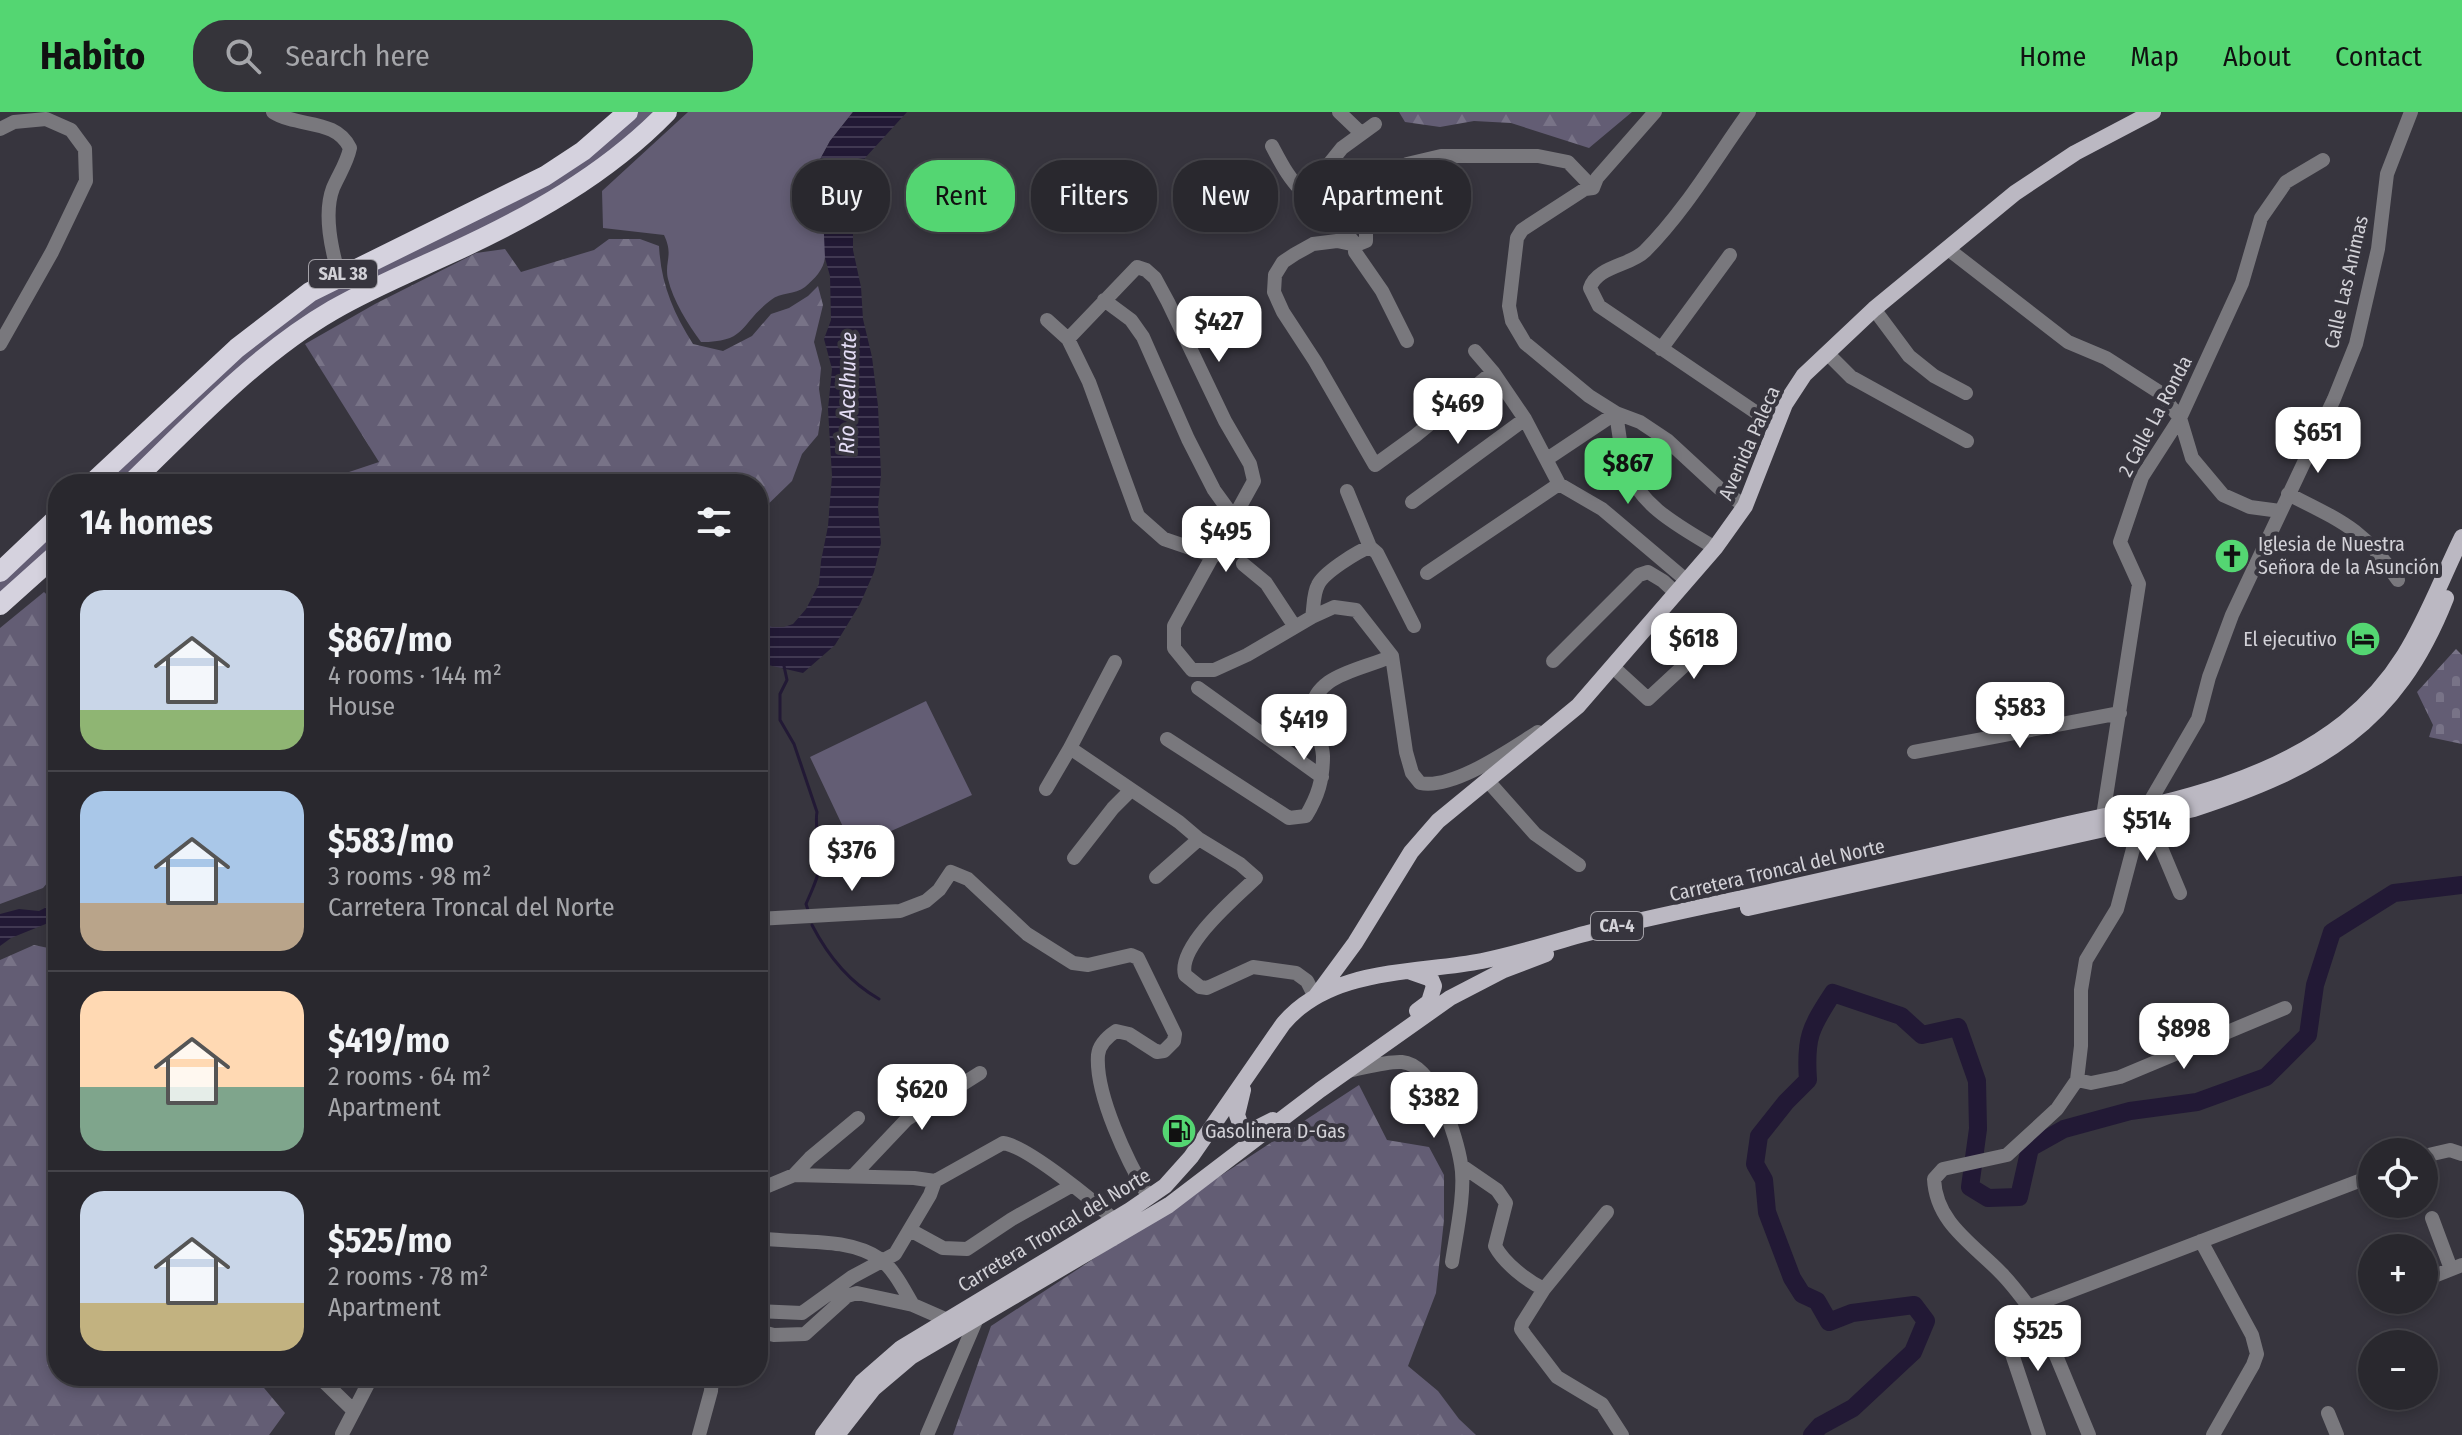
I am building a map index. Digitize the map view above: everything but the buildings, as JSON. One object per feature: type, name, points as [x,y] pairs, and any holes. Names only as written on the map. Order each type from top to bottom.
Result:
[{"type":"highway","name":"SAL 38","points":[[101,474],[181,397],[285,310],[339,276],[532,183],[583,151],[628,112]]},
{"type":"highway","name":"SAL 38","points":[[140,474],[215,403],[310,324],[372,288],[536,210],[599,172],[667,112]]},
{"type":"highway","points":[[0,572],[48,526]]},
{"type":"highway","points":[[0,605],[48,562]]},
{"type":"main road","name":"Avenida Paleca","points":[[1315,997],[1359,937],[1411,852],[1438,821],[1578,706],[1715,548],[1745,506],[1785,404],[1804,375],[1874,309],[2015,193],[2075,153],[2153,112]]},
{"type":"main road","name":"Carretera Troncal del Norte","points":[[837,1435],[861,1402],[897,1368],[978,1316],[1157,1213],[1320,1090],[1450,998],[1504,970],[1541,955],[1593,941],[1939,868],[2132,822],[2149,812],[2249,777],[2310,745],[2348,720],[2381,688],[2407,655],[2462,537]]},
{"type":"main road","name":"Carretera Troncal del Norte","points":[[823,1435],[843,1405],[874,1370],[901,1348],[1165,1186],[1191,1157],[1290,1016],[1315,997],[1362,978],[1484,961],[1601,930],[2103,816],[2194,809],[2264,785],[2313,760],[2357,728],[2392,694],[2416,663],[2434,629],[2462,561]]},
{"type":"main road","points":[[1359,937],[1350,964],[1362,978]]},
{"type":"main road","points":[[1320,1090],[1360,1054],[1429,1002],[1434,991],[1431,979],[1409,971]]},
{"type":"main road","points":[[1246,1077],[1237,1115],[1241,1126],[1255,1129],[1300,1107]]},
{"type":"street","points":[[273,112],[292,121],[330,127],[345,138],[350,148],[332,190],[330,232],[339,276]]},
{"type":"street","points":[[1339,112],[1361,133]]},
{"type":"street","points":[[1593,188],[1597,178],[1655,112]]},
{"type":"street","points":[[1749,112],[1675,216],[1643,254],[1596,277],[1590,288],[1599,306],[1776,426]]},
{"type":"street","name":"Calle Las Animas","points":[[2149,812],[2198,719],[2209,677],[2232,615],[2334,399],[2356,344],[2378,249],[2387,174],[2411,112]]},
{"type":"street","points":[[0,129],[14,122],[46,119],[71,130],[85,149],[86,181],[58,240],[0,344]]},
{"type":"street","points":[[1332,160],[1342,148],[1375,124]]},
{"type":"street","points":[[1272,146],[1284,170],[1294,181]]},
{"type":"street","points":[[1493,372],[1378,465],[1372,463],[1362,440],[1283,312],[1274,292],[1275,275],[1283,262],[1313,244],[1337,241],[1356,245],[1366,241],[1366,205],[1386,174],[1407,164],[1441,156],[1538,156],[1568,162],[1593,188]]},
{"type":"street","name":"2 Calle La Ronda","points":[[2103,816],[2139,584],[2120,542],[2142,477],[2180,418],[2242,283],[2261,218],[2286,182],[2323,160]]},
{"type":"street","points":[[1593,188],[1585,189],[1522,230],[1514,251],[1509,306],[1512,321],[1525,343],[1589,396],[1616,413],[1640,422],[1667,440],[1719,488],[1745,506]]},
{"type":"street","points":[[1346,232],[1356,245],[1355,252],[1382,291],[1407,341]]},
{"type":"street","points":[[1948,249],[2068,342],[2106,358],[2159,392],[2180,418],[2192,458],[2223,495],[2250,507],[2280,511]]},
{"type":"street","points":[[1661,349],[1730,255]]},
{"type":"street","points":[[1068,339],[1137,267],[1146,270],[1155,278],[1225,421],[1250,464],[1254,481],[1174,626],[1174,648],[1192,670],[1214,670],[1334,607],[1356,610],[1392,656],[1412,773],[1420,783],[1432,786],[1460,777],[1578,706]]},
{"type":"street","points":[[1104,300],[1131,320],[1143,337],[1188,439],[1214,490],[1235,519]]},
{"type":"street","points":[[1874,309],[1909,356],[1934,376],[1966,393]]},
{"type":"street","points":[[1047,320],[1068,339],[1089,382],[1138,516],[1164,539],[1214,556]]},
{"type":"street","points":[[1475,351],[1525,419],[1559,484],[1602,509],[1681,586]]},
{"type":"street","points":[[1827,353],[1851,377],[1967,441]]},
{"type":"street","points":[[1547,459],[1616,413]]},
{"type":"street","points":[[1616,413],[1626,468],[1637,488],[1659,513],[1715,548]]},
{"type":"street","points":[[1412,502],[1525,419]]},
{"type":"street","points":[[1427,573],[1559,484]]},
{"type":"street","points":[[1347,491],[1370,547],[1377,553],[1414,626]]},
{"type":"street","points":[[2288,494],[2348,525],[2379,552],[2398,580]]},
{"type":"street","points":[[1312,617],[1315,593],[1321,580],[1361,550],[1370,547]]},
{"type":"street","points":[[1243,564],[1266,583],[1295,627]]},
{"type":"street","points":[[1553,661],[1639,575],[1648,572],[1663,581],[1681,586]]},
{"type":"street","points":[[1613,667],[1648,699],[1716,636]]},
{"type":"street","points":[[1167,739],[1289,818],[1306,816],[1319,794],[1322,777],[1323,751],[1317,737],[1312,706],[1320,689],[1331,680],[1392,656]]},
{"type":"street","points":[[1046,789],[1115,662]]},
{"type":"street","points":[[1198,688],[1322,777]]},
{"type":"street","points":[[1914,752],[2120,713]]},
{"type":"street","points":[[1070,748],[1256,878],[1212,918],[1185,961],[1185,975],[1200,987],[1207,988],[1253,967],[1282,970],[1296,973],[1307,981],[1315,997]]},
{"type":"street","points":[[1487,780],[1535,834],[1579,865]]},
{"type":"street","points":[[1074,858],[1131,790]]},
{"type":"street","points":[[2149,812],[2180,893]]},
{"type":"street","points":[[2089,1435],[2032,1306],[1946,1220],[1934,1179],[1939,1171],[1948,1168],[2007,1155],[2057,1109],[2077,1080],[2081,1046],[2081,990],[2086,960],[2117,909],[2134,845],[2132,822]]},
{"type":"street","points":[[1156,877],[1199,839]]},
{"type":"street","points":[[768,918],[900,911],[926,901],[939,890],[951,872],[968,879],[1000,912],[1038,942],[1073,963],[1088,965],[1131,955],[1138,958],[1175,1034],[1174,1041],[1164,1051],[1157,1052],[1129,1034],[1116,1031],[1108,1036],[1098,1053],[1100,1078],[1117,1133],[1148,1196]]},
{"type":"street","points":[[2077,1080],[2104,1083],[2285,1008]]},
{"type":"street","points":[[1347,1071],[1402,1062],[1413,1066],[1429,1081],[1440,1098],[1462,1166],[1459,1219],[1452,1262]]},
{"type":"street","points":[[853,1176],[907,1119],[980,1073]]},
{"type":"street","points":[[794,1175],[858,1118]]},
{"type":"street","points":[[768,1186],[794,1175],[935,1181],[1003,1143],[1017,1148],[1114,1220]]},
{"type":"street","points":[[2438,1153],[2450,1150],[2462,1154]]},
{"type":"street","points":[[1462,1166],[1497,1190],[1506,1203],[1495,1246],[1498,1252],[1514,1268],[1544,1289]]},
{"type":"street","points":[[768,1311],[802,1313],[852,1277],[895,1254],[935,1181]]},
{"type":"street","points":[[2039,1435],[2009,1345],[2011,1331],[2032,1306],[2358,1181]]},
{"type":"street","points":[[910,1230],[943,1248],[967,1249],[1071,1186]]},
{"type":"street","points":[[1607,1212],[1544,1289],[1521,1329],[1557,1377],[1602,1404],[1622,1435]]},
{"type":"street","points":[[2432,1218],[2457,1267],[2438,1274]]},
{"type":"street","points":[[768,1239],[858,1248],[882,1261],[913,1305]]},
{"type":"street","points":[[2201,1241],[2252,1335],[2257,1354],[2213,1435]]},
{"type":"street","points":[[768,1334],[805,1334],[847,1296],[857,1293],[913,1305],[945,1319]]},
{"type":"street","points":[[927,1435],[978,1316]]},
{"type":"street","points":[[328,1386],[354,1411]]},
{"type":"street","points":[[342,1434],[367,1386]]},
{"type":"street","points":[[699,1435],[711,1386]]},
{"type":"street","points":[[2328,1413],[2337,1435]]},
{"type":"green space","points":[[638,112],[659,112],[591,169],[266,348],[131,474],[110,474],[198,390],[305,303]]},
{"type":"green space","points":[[688,112],[853,112],[820,160],[792,160],[792,232],[826,232],[821,270],[801,290],[771,300],[742,330],[727,339],[701,342],[686,320],[670,287],[667,267],[669,253],[664,235],[603,228],[602,191]]},
{"type":"green space","points":[[1399,112],[1632,112],[1589,148],[1511,123],[1474,121],[1440,127],[1405,122]]},
{"type":"green space","points":[[609,239],[640,239],[659,246],[669,297],[693,344],[723,351],[752,336],[771,314],[789,308],[818,286],[823,305],[814,342],[821,368],[819,389],[822,409],[818,435],[802,454],[792,481],[768,504],[768,474],[343,474],[379,462],[305,344],[375,304],[476,253],[505,249],[521,272],[594,250]]},
{"type":"green space","points":[[48,534],[48,552],[0,595],[0,579]]},
{"type":"green space","points":[[44,592],[48,596],[48,882],[43,888],[0,904],[0,628]]},
{"type":"green space","points":[[2456,649],[2462,655],[2462,744],[2429,737],[2433,725],[2417,692]]},
{"type":"green space","points":[[926,701],[972,795],[853,848],[810,757]]},
{"type":"green space","points":[[34,945],[48,948],[48,1386],[262,1386],[285,1413],[269,1435],[0,1435],[0,960]]},
{"type":"green space","points":[[1359,1085],[1387,1140],[1429,1147],[1444,1175],[1444,1220],[1436,1293],[1408,1366],[1438,1391],[1459,1419],[1476,1435],[953,1435],[991,1326]]},
{"type":"water","points":[[853,112],[907,112],[865,160],[820,160]]},
{"type":"water","name":"Río Acelhuate","points":[[824,232],[853,232],[853,250],[878,406],[881,543],[874,572],[860,604],[835,645],[803,673],[768,665],[768,625],[784,627],[793,624],[806,609],[819,584],[832,476],[828,409],[832,369],[824,339],[831,320],[830,276],[825,258]]},
{"type":"water","points":[[48,906],[48,923],[11,938],[0,946],[0,914],[19,909],[39,911]]},
{"type":"waterway","points":[[784,666],[787,680],[780,694],[780,720],[794,744],[817,812],[821,859],[806,904],[808,910]]},
{"type":"waterway","points":[[1812,1435],[1820,1426],[1853,1408],[1913,1352],[1926,1321],[1914,1305],[1852,1313],[1829,1322],[1817,1301],[1802,1294],[1792,1278],[1767,1212],[1764,1180],[1755,1164],[1759,1136],[1808,1080],[1807,1054],[1811,1034],[1833,993],[1901,1016],[1922,1035],[1958,1027],[1977,1081],[1978,1129],[1970,1187],[1988,1198],[2019,1197],[2030,1148],[2064,1129],[2130,1111],[2197,1102],[2266,1077],[2308,1035],[2315,985],[2332,932],[2394,893],[2462,885]]},
{"type":"waterway","points":[[812,925],[840,967],[858,985],[879,999]]},
{"type":"place","name":"Iglesia de Nuestra Señora de la Asunción","points":[[2232,556]]},
{"type":"place","name":"El ejecutivo","points":[[2363,639]]},
{"type":"place","name":"Gasolinera D-Gas","points":[[1179,1131]]}]
